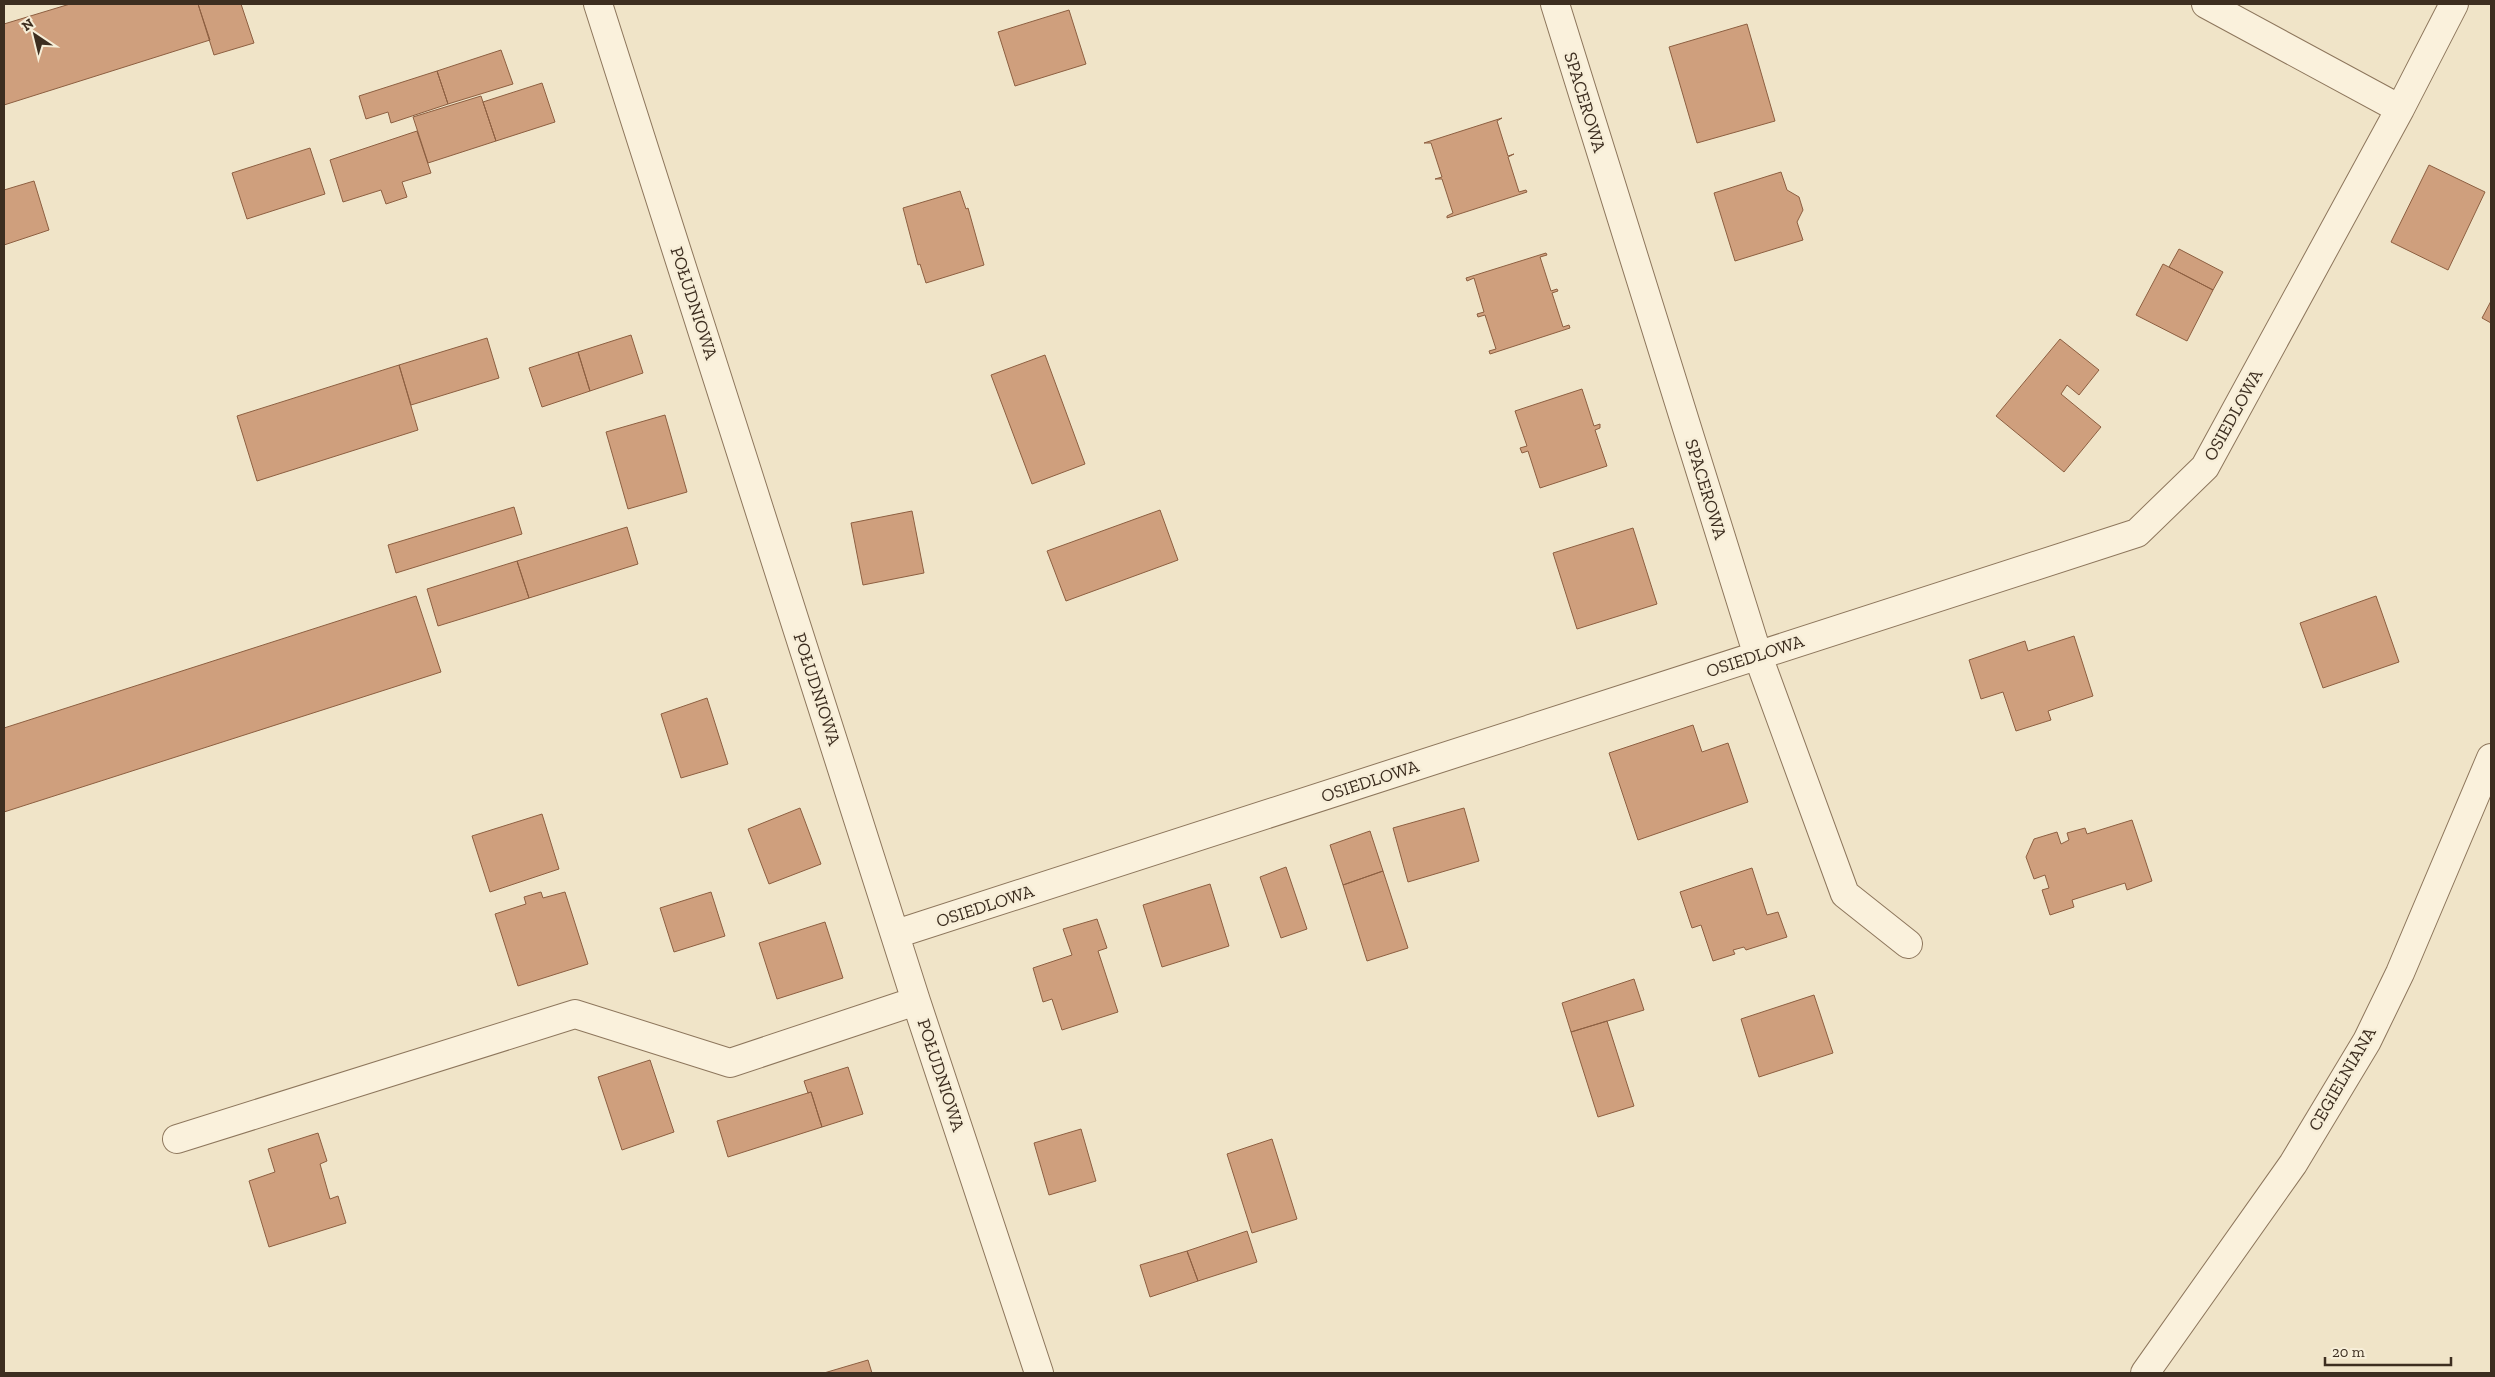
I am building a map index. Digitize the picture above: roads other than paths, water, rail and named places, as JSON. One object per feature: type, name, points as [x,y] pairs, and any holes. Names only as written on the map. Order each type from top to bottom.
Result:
[{"type":"street","name":"POŁUDNIOWA","points":[[598,4],[916,1001],[1039,1373]]},
{"type":"street","name":"SPACEROWA","points":[[1555,4],[1758,656],[1845,894],[1908,944]]},
{"type":"street","points":[[2206,4],[2400,109]]},
{"type":"street","name":"OSIEDLOWA","points":[[896,934],[2137,533],[2205,467],[2400,109],[2454,4]]},
{"type":"street","name":"CEGIELNIANA","points":[[2145,1373],[2293,1164],[2367,1041],[2400,973],[2491,758]]},
{"type":"street","points":[[177,1139],[575,1014],[730,1063],[916,1001]]}]
